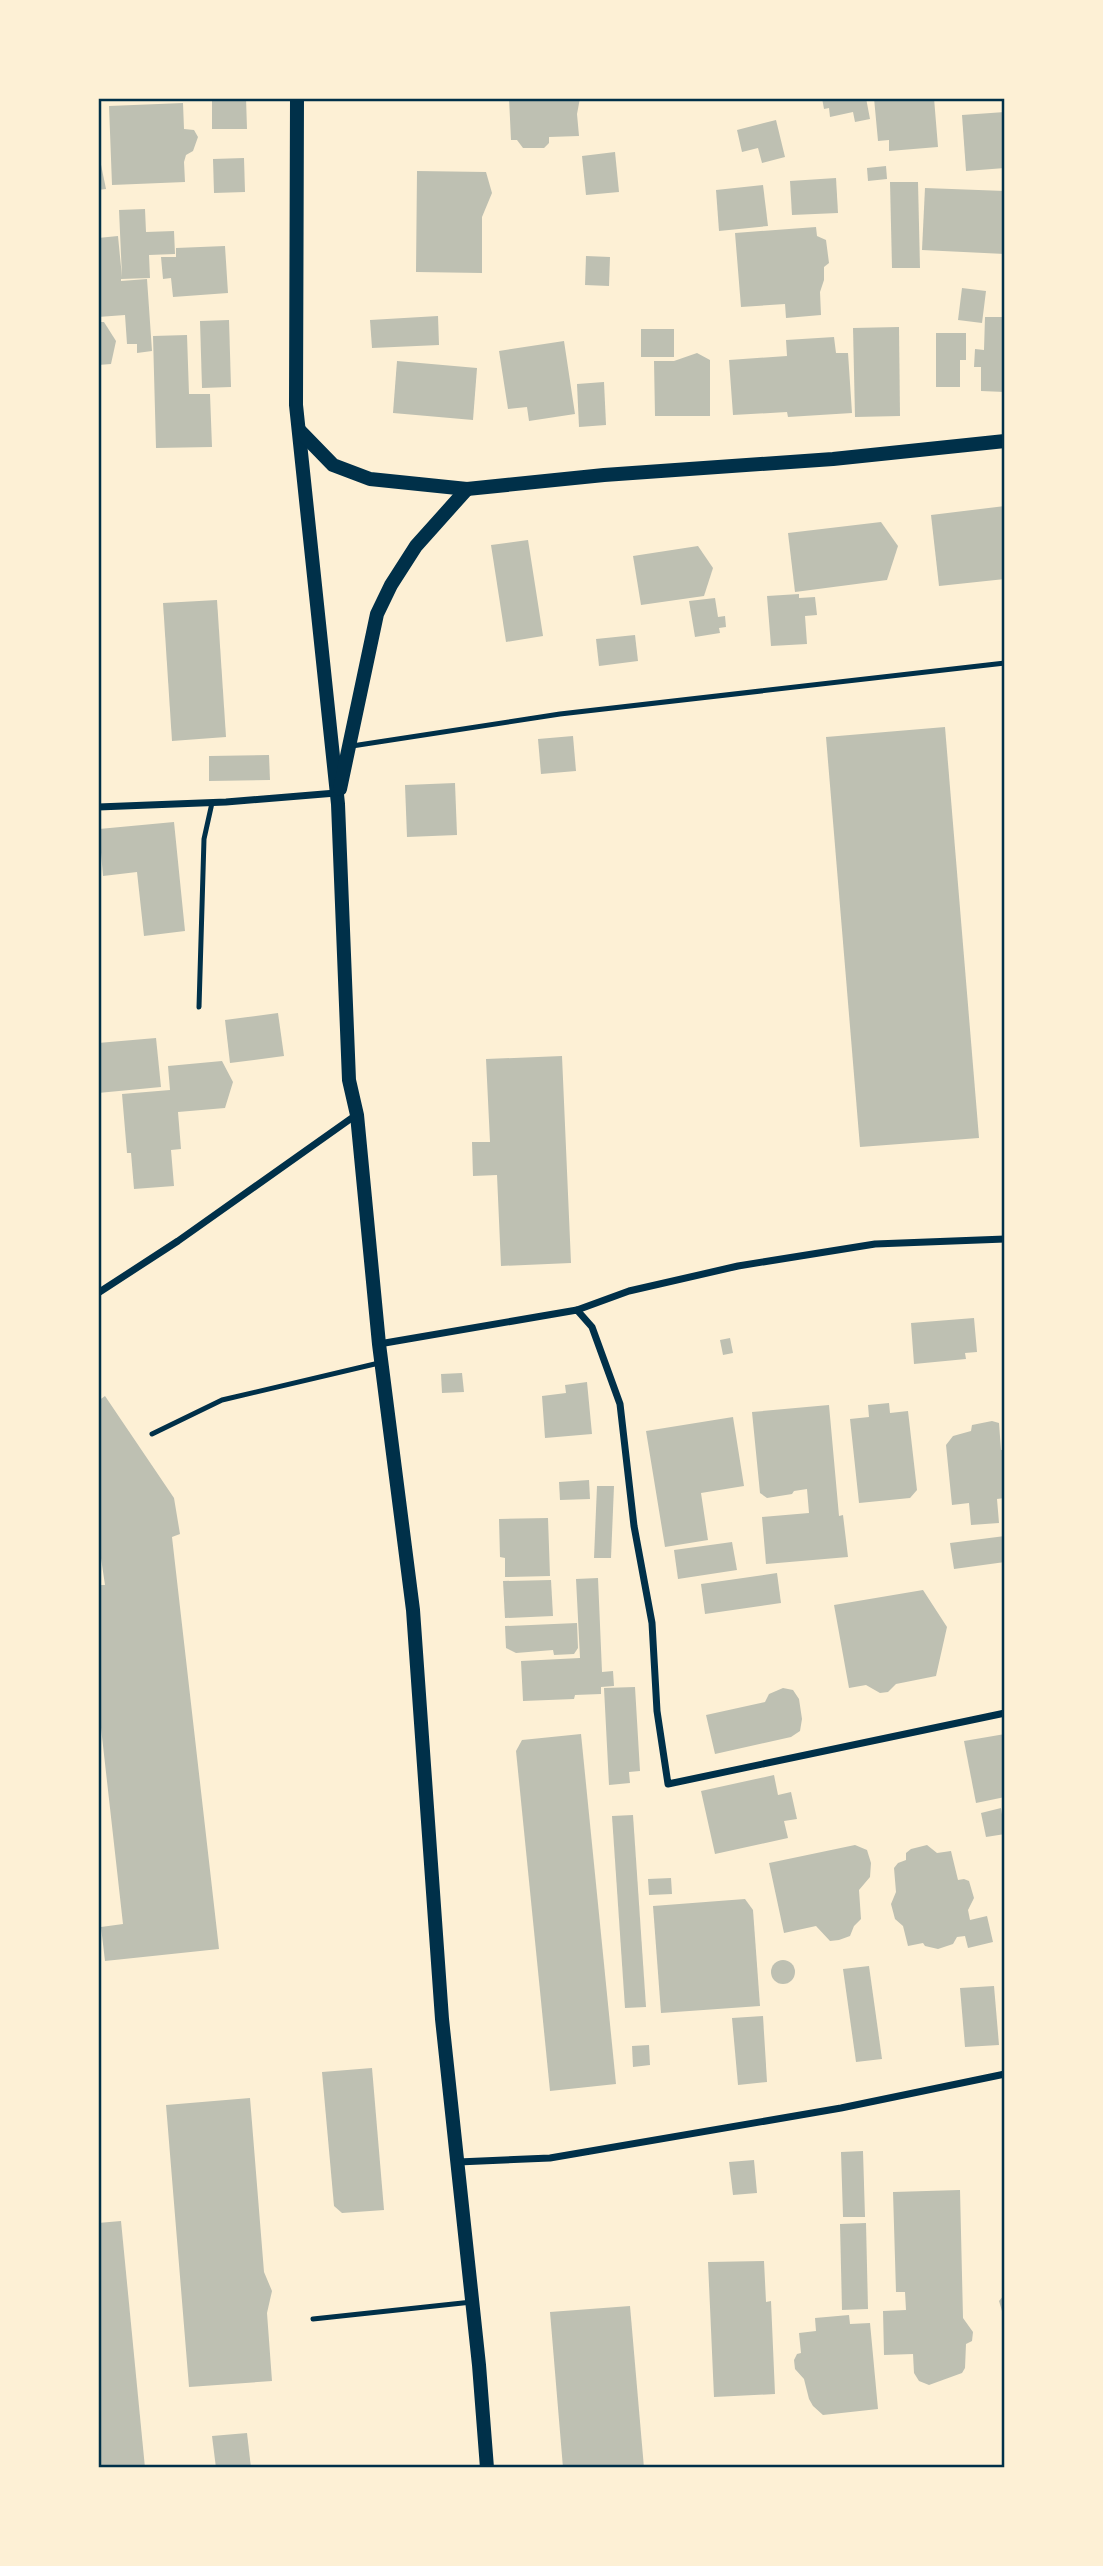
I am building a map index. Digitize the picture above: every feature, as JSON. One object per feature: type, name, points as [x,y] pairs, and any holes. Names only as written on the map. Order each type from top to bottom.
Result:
[{"type":"main road","points":[[297,98],[296,405],[337,799],[349,1080],[357,1115],[379,1344],[413,1610],[442,2019],[487,2468]]},
{"type":"main road","points":[[299,430],[333,466],[370,479],[467,489],[604,475],[833,459],[1005,441]]},
{"type":"main road","points":[[337,799],[377,614],[390,585],[416,546],[467,489]]},
{"type":"street","points":[[98,807],[337,799]]},
{"type":"street","points":[[98,1293],[178,1241],[357,1115]]},
{"type":"street","points":[[379,1344],[577,1310],[629,1291],[738,1266],[875,1244],[1005,1239]]},
{"type":"street","points":[[577,1310],[592,1326],[620,1404],[634,1526],[652,1623],[657,1711],[668,1784],[1005,1713]]},
{"type":"street","points":[[457,2162],[550,2158],[841,2108],[1005,2074]]},
{"type":"lane","points":[[349,747],[560,714],[1005,663]]},
{"type":"lane","points":[[199,1007],[204,839],[212,803]]},
{"type":"lane","points":[[152,1434],[222,1400],[382,1363]]},
{"type":"lane","points":[[313,2319],[472,2302]]},
{"type":"building","points":[[212,98],[246,98],[247,129],[212,129]]},
{"type":"building","points":[[509,98],[580,98],[577,114],[579,136],[549,137],[549,143],[544,148],[523,148],[517,140],[511,140]]},
{"type":"building","points":[[822,98],[866,98],[870,119],[855,122],[853,112],[830,117],[829,108],[824,109]]},
{"type":"building","points":[[874,98],[934,98],[938,147],[889,151],[889,140],[878,141]]},
{"type":"building","points":[[183,103],[184,129],[194,130],[198,137],[193,151],[186,155],[185,182],[112,185],[109,106]]},
{"type":"building","points":[[1005,112],[1005,168],[966,171],[962,115]]},
{"type":"building","points":[[776,120],[785,157],[762,163],[758,148],[742,152],[737,130]]},
{"type":"building","points":[[98,150],[106,189],[98,190]]},
{"type":"building","points":[[615,152],[619,192],[586,195],[582,156]]},
{"type":"building","points":[[244,158],[245,192],[214,193],[213,159]]},
{"type":"building","points":[[886,166],[887,179],[868,181],[867,168]]},
{"type":"building","points":[[417,171],[486,172],[492,193],[482,217],[482,273],[416,272]]},
{"type":"building","points":[[836,178],[838,213],[792,215],[790,181]]},
{"type":"building","points":[[890,182],[918,182],[920,268],[892,268]]},
{"type":"building","points":[[763,185],[768,226],[719,231],[716,190]]},
{"type":"building","points":[[925,188],[1005,191],[1005,254],[922,250]]},
{"type":"building","points":[[145,209],[146,232],[174,231],[175,254],[149,255],[150,278],[121,279],[147,279],[152,351],[137,353],[137,344],[127,344],[125,315],[98,317],[98,238],[118,236],[122,277],[119,210]]},
{"type":"building","points":[[816,227],[817,236],[826,240],[829,263],[824,267],[820,292],[821,315],[786,318],[785,304],[741,307],[735,233]]},
{"type":"building","points":[[225,246],[228,293],[173,297],[171,278],[163,279],[161,257],[176,257],[176,248]]},
{"type":"building","points":[[586,256],[610,257],[609,286],[585,285]]},
{"type":"building","points":[[962,288],[986,291],[982,323],[958,320]]},
{"type":"building","points":[[438,316],[439,345],[372,348],[370,320]]},
{"type":"building","points":[[985,317],[1005,317],[1005,392],[981,391],[981,367],[974,367],[975,349],[984,350]]},
{"type":"building","points":[[229,320],[231,387],[202,388],[200,321]]},
{"type":"building","points":[[98,322],[104,322],[116,341],[111,364],[98,365]]},
{"type":"building","points":[[899,327],[900,416],[855,417],[853,328]]},
{"type":"building","points":[[641,329],[674,329],[674,357],[641,357]]},
{"type":"building","points":[[936,333],[966,333],[966,360],[960,360],[960,387],[936,387]]},
{"type":"building","points":[[187,335],[189,394],[210,394],[212,447],[156,448],[153,336]]},
{"type":"building","points":[[834,337],[836,353],[848,353],[852,413],[788,417],[787,412],[733,415],[729,360],[787,356],[786,340]]},
{"type":"building","points":[[564,341],[575,414],[529,421],[527,407],[508,409],[499,351]]},
{"type":"building","points":[[697,353],[710,360],[710,416],[655,416],[654,361],[674,361]]},
{"type":"building","points":[[397,361],[477,368],[473,420],[393,413]]},
{"type":"building","points":[[604,382],[606,425],[579,427],[577,384]]},
{"type":"building","points":[[1005,506],[1005,579],[939,586],[931,515]]},
{"type":"building","points":[[881,522],[898,546],[887,580],[795,592],[788,533]]},
{"type":"building","points":[[528,540],[543,636],[506,642],[491,545]]},
{"type":"building","points":[[698,546],[713,568],[704,596],[641,605],[633,556]]},
{"type":"building","points":[[799,594],[799,598],[815,597],[817,615],[805,616],[807,644],[771,646],[767,596]]},
{"type":"building","points":[[715,598],[718,617],[725,616],[726,627],[719,628],[720,633],[695,637],[689,601]]},
{"type":"building","points":[[217,600],[226,737],[172,741],[163,603]]},
{"type":"building","points":[[635,635],[638,661],[599,666],[596,639]]},
{"type":"building","points":[[945,727],[979,1138],[860,1147],[826,737]]},
{"type":"building","points":[[573,736],[576,771],[541,774],[538,739]]},
{"type":"building","points":[[269,755],[270,780],[209,781],[209,756]]},
{"type":"building","points":[[455,783],[457,835],[407,837],[405,785]]},
{"type":"building","points":[[174,822],[185,931],[144,936],[137,872],[103,876],[99,829]]},
{"type":"building","points":[[278,1013],[284,1056],[230,1063],[225,1020]]},
{"type":"building","points":[[156,1038],[161,1087],[98,1093],[98,1043]]},
{"type":"building","points":[[562,1056],[571,1263],[501,1266],[497,1175],[473,1176],[472,1142],[490,1142],[486,1059]]},
{"type":"building","points":[[222,1061],[233,1082],[225,1108],[178,1112],[181,1149],[171,1150],[174,1186],[134,1189],[131,1153],[127,1153],[122,1094],[170,1090],[168,1066]]},
{"type":"building","points":[[974,1318],[977,1352],[965,1353],[966,1359],[914,1364],[911,1323]]},
{"type":"building","points":[[730,1338],[733,1353],[723,1355],[720,1340]]},
{"type":"building","points":[[462,1373],[464,1392],[442,1393],[441,1374]]},
{"type":"building","points":[[587,1382],[592,1434],[545,1438],[542,1396],[566,1393],[565,1385]]},
{"type":"building","points":[[105,1396],[174,1498],[180,1534],[172,1537],[219,1949],[105,1961],[101,1927],[123,1924],[98,1701],[98,1585],[105,1585],[98,1538],[98,1401]]},
{"type":"building","points":[[889,1403],[890,1413],[908,1411],[917,1490],[910,1498],[859,1503],[850,1419],[869,1417],[868,1405]]},
{"type":"building","points":[[829,1405],[839,1516],[843,1515],[848,1557],[766,1564],[762,1517],[809,1513],[807,1489],[767,1498],[760,1493],[752,1412]]},
{"type":"building","points":[[733,1417],[744,1486],[701,1493],[708,1540],[665,1547],[646,1431]]},
{"type":"building","points":[[992,1421],[999,1423],[1001,1450],[1005,1450],[1005,1498],[997,1499],[999,1523],[971,1525],[969,1503],[952,1505],[946,1445],[953,1436],[971,1431],[972,1425]]},
{"type":"building","points":[[589,1480],[590,1499],[560,1500],[559,1482]]},
{"type":"building","points":[[597,1486],[614,1486],[611,1558],[594,1558]]},
{"type":"building","points":[[548,1518],[550,1576],[505,1577],[505,1558],[500,1557],[499,1519]]},
{"type":"building","points":[[1005,1536],[1005,1562],[954,1569],[950,1543]]},
{"type":"building","points":[[732,1542],[737,1570],[678,1579],[674,1550]]},
{"type":"building","points":[[777,1573],[781,1603],[705,1614],[701,1584]]},
{"type":"building","points":[[598,1578],[602,1672],[613,1671],[614,1686],[601,1687],[601,1694],[575,1695],[574,1699],[523,1701],[521,1661],[580,1658],[576,1579]]},
{"type":"building","points":[[551,1580],[553,1616],[505,1618],[503,1581]]},
{"type":"building","points":[[923,1590],[947,1627],[936,1676],[896,1684],[888,1692],[880,1693],[866,1685],[849,1688],[834,1605]]},
{"type":"building","points":[[577,1623],[578,1648],[574,1654],[554,1655],[553,1650],[516,1653],[506,1648],[505,1626]]},
{"type":"building","points":[[635,1687],[640,1771],[629,1772],[630,1783],[609,1785],[604,1688]]},
{"type":"building","points":[[783,1688],[793,1690],[799,1699],[802,1719],[800,1731],[791,1737],[715,1754],[706,1715],[765,1702],[769,1694]]},
{"type":"building","points":[[581,1734],[616,2084],[550,2091],[516,1751],[522,1740]]},
{"type":"building","points":[[1005,1734],[1005,1797],[976,1803],[964,1741]]},
{"type":"building","points":[[774,1775],[778,1795],[791,1792],[797,1819],[784,1821],[788,1838],[715,1854],[701,1791]]},
{"type":"building","points":[[1001,1808],[1005,1834],[986,1837],[981,1813]]},
{"type":"building","points":[[633,1815],[646,2007],[625,2008],[612,1816]]},
{"type":"building","points":[[855,1845],[867,1850],[871,1863],[870,1877],[859,1890],[861,1919],[850,1936],[830,1941],[816,1926],[784,1933],[769,1863]]},
{"type":"building","points":[[927,1845],[937,1853],[951,1851],[958,1880],[969,1881],[974,1898],[968,1910],[970,1920],[987,1916],[993,1942],[968,1948],[965,1936],[957,1937],[953,1944],[938,1949],[923,1943],[908,1946],[903,1926],[895,1919],[891,1904],[896,1892],[894,1868],[906,1860],[906,1853],[911,1849]]},
{"type":"building","points":[[671,1878],[672,1894],[649,1895],[648,1879]]},
{"type":"building","points":[[745,1899],[753,1910],[760,2006],[661,2013],[653,1906]]},
{"type":"building","points":[[783,1960],[794,1967],[795,1972],[788,1983],[783,1984],[772,1977],[771,1972],[778,1961]]},
{"type":"building","points":[[869,1966],[882,2059],[856,2062],[843,1969]]},
{"type":"building","points":[[994,1986],[999,2045],[965,2047],[960,1988]]},
{"type":"building","points":[[763,2016],[767,2082],[738,2085],[732,2018]]},
{"type":"building","points":[[649,2045],[650,2065],[633,2067],[632,2046]]},
{"type":"building","points":[[372,2068],[384,2210],[342,2213],[334,2206],[322,2072]]},
{"type":"building","points":[[250,2098],[264,2272],[272,2291],[267,2313],[272,2381],[189,2387],[166,2105]]},
{"type":"building","points":[[863,2151],[865,2217],[843,2217],[841,2152]]},
{"type":"building","points":[[754,2160],[757,2193],[733,2195],[729,2162]]},
{"type":"building","points":[[960,2190],[963,2318],[973,2332],[972,2341],[966,2344],[965,2368],[962,2373],[929,2385],[919,2381],[914,2373],[913,2354],[884,2355],[883,2311],[906,2310],[905,2292],[896,2292],[893,2192]]},
{"type":"building","points":[[121,2221],[145,2468],[98,2468],[98,2223]]},
{"type":"building","points":[[866,2223],[868,2309],[842,2310],[840,2224]]},
{"type":"building","points":[[764,2261],[766,2302],[771,2301],[775,2394],[714,2397],[708,2262]]},
{"type":"building","points":[[1005,2294],[1005,2321],[999,2301]]},
{"type":"building","points":[[630,2306],[644,2468],[563,2468],[550,2312]]},
{"type":"building","points":[[849,2315],[850,2324],[870,2323],[878,2409],[823,2415],[813,2406],[804,2379],[795,2369],[794,2360],[797,2354],[801,2353],[799,2333],[816,2331],[815,2318]]},
{"type":"building","points":[[247,2433],[251,2468],[216,2468],[212,2436]]}]
